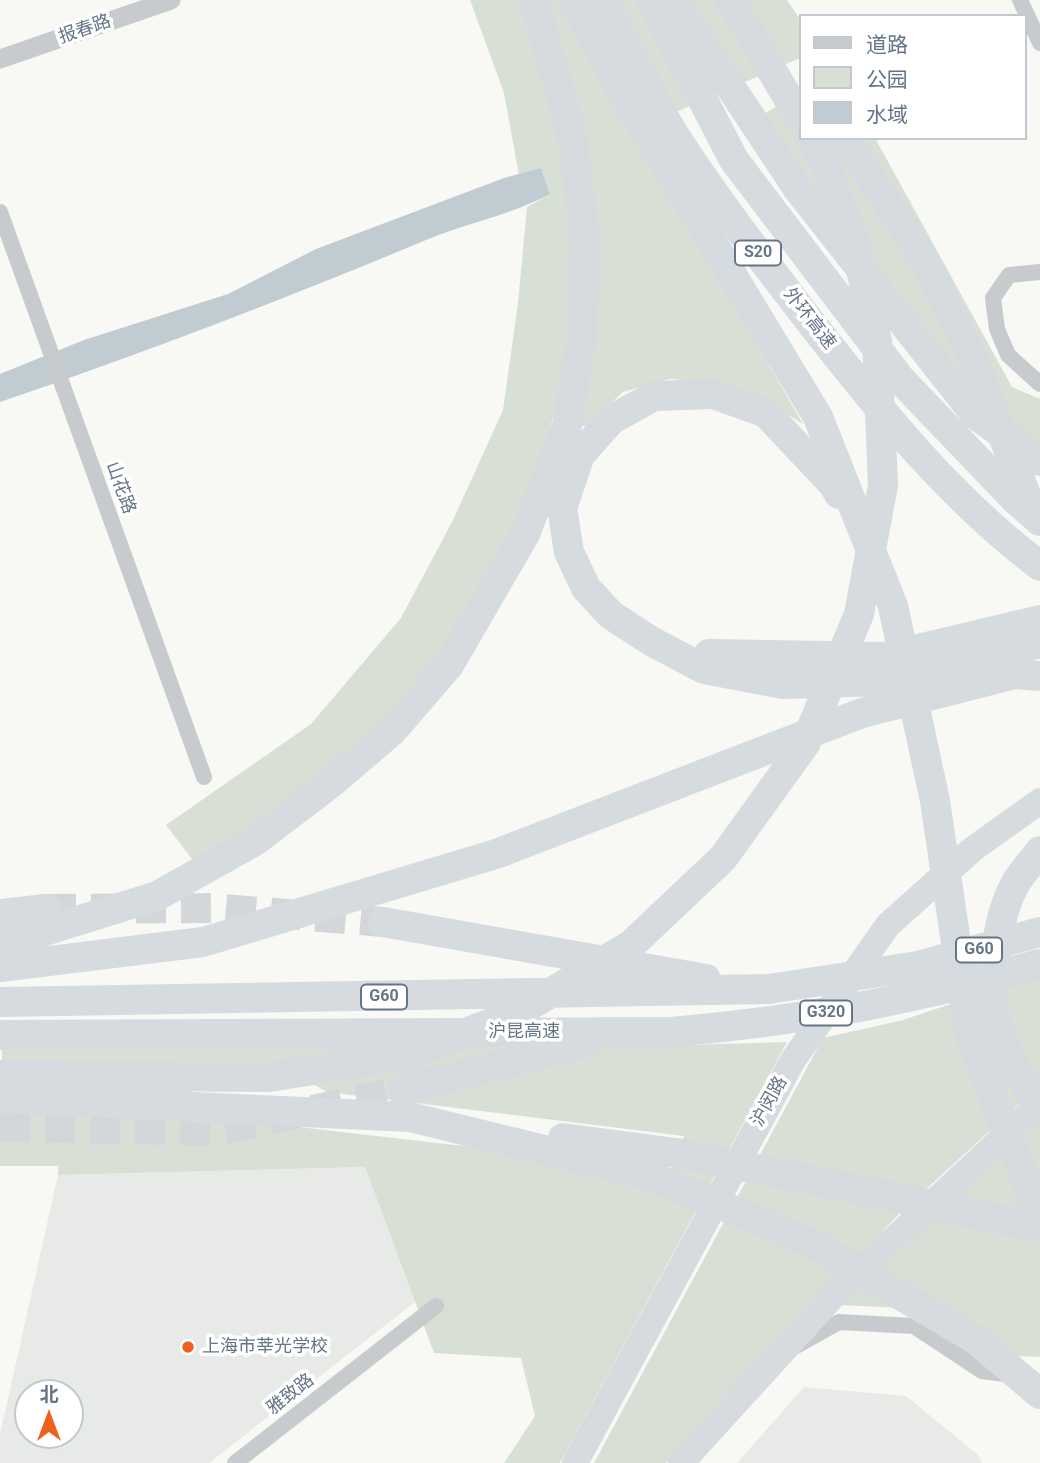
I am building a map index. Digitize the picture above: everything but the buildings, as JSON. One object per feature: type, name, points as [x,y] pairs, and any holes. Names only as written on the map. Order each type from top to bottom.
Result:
[{"type":"highway","points":[[0,941],[19,939],[157,896],[255,841],[331,783],[393,730],[449,665],[525,534],[566,426],[582,334],[585,240],[573,140],[534,0]]},
{"type":"highway","points":[[572,0],[628,103],[818,417],[877,565],[893,607],[919,718],[970,1037],[1040,1217]]},
{"type":"highway","name":"外环高速","points":[[603,0],[674,134],[754,249],[862,387],[945,484],[995,532],[1040,566]]},
{"type":"highway","name":"外环高速","points":[[651,0],[734,160],[901,380],[1040,521]]},
{"type":"highway","points":[[673,0],[798,190],[975,414],[1040,461]]},
{"type":"highway","points":[[730,0],[799,116]]},
{"type":"highway","points":[[739,0],[799,74]]},
{"type":"highway","points":[[0,1075],[269,1077],[409,1055],[517,1013],[631,945],[723,858],[805,744],[859,614],[883,485],[877,341],[855,243],[827,169],[812,140]]},
{"type":"highway","points":[[846,140],[925,261],[972,356],[1014,457],[1040,534]]},
{"type":"highway","points":[[877,565],[833,484],[766,412],[713,394],[654,396],[611,420],[580,455],[562,508],[569,552],[586,588],[611,615],[651,641],[704,669],[783,684],[884,681]]},
{"type":"highway","points":[[651,641],[714,655],[884,657],[1040,620]]},
{"type":"highway","points":[[496,854],[884,681],[1040,643]]},
{"type":"highway","points":[[0,967],[203,942],[496,854],[862,713],[1014,674],[1040,676]]},
{"type":"highway","name":"沪闵路","points":[[575,1463],[674,1276],[801,1049],[888,925],[973,849],[1040,801]]},
{"type":"highway","points":[[681,1463],[836,1293],[1040,1104],[1025,1086],[998,1027],[994,989],[999,931],[1014,886],[1040,851]]},
{"type":"highway","points":[[0,914],[46,909]]},
{"type":"highway","points":[[383,922],[769,989]]},
{"type":"highway","name":"沪昆高速","points":[[0,1002],[769,989],[918,967],[1040,932]]},
{"type":"highway","name":"沪昆高速","points":[[0,1035],[630,1032],[765,1024],[929,995],[1040,964]]},
{"type":"highway","points":[[406,1103],[630,1032]]},
{"type":"highway","points":[[0,1098],[406,1103],[602,1154],[812,1243],[975,1339],[1040,1394]]},
{"type":"highway","points":[[602,1154],[683,1154],[1040,1227]]},
{"type":"street","name":"报春路","points":[[0,60],[171,0]]},
{"type":"street","points":[[1020,0],[1040,43]]},
{"type":"street","name":"山花路","points":[[0,212],[204,777]]},
{"type":"street","points":[[1040,272],[1009,275],[993,298],[997,329],[1008,355],[1040,384]]},
{"type":"street","name":"雅致路","points":[[235,1463],[436,1306]]},
{"type":"street","points":[[779,1355],[839,1322],[914,1326],[982,1371],[1040,1379]]},
{"type":"shaded area","name":"上海市莘光学校","points":[[365,1167],[415,1302],[209,1463],[0,1463],[0,1434],[58,1175]]},
{"type":"shaded area","points":[[804,1387],[906,1396],[978,1455],[982,1463],[737,1463]]},
{"type":"green space","points":[[470,0],[787,0],[799,18],[799,58],[633,131],[803,424],[765,400],[719,382],[669,379],[623,392],[587,426],[573,426],[593,331],[596,225],[589,148],[565,157],[573,235],[571,314],[559,394],[537,472],[506,548],[468,620],[422,685],[370,743],[308,793],[195,863],[166,825],[311,724],[401,618],[453,520],[503,410],[518,303],[527,207],[550,194],[541,168],[519,175],[504,93]]},
{"type":"green space","points":[[799,94],[799,140],[876,140],[1012,387],[1040,399],[1040,453],[962,387],[762,115]]},
{"type":"green space","points":[[1040,974],[1040,1085],[900,1213],[666,1463],[594,1463],[823,1038],[903,1020]]},
{"type":"green space","points":[[787,1042],[560,1463],[504,1463],[535,1416],[521,1358],[434,1353],[365,1167],[58,1175],[58,1166],[0,1166],[0,1110],[229,1119],[507,1151],[660,1194],[684,1136],[327,1092],[278,1065],[2,1066],[2,1049],[622,1047]]},
{"type":"green space","points":[[1040,1118],[1040,1357],[1012,1356],[906,1308],[837,1305]]},
{"type":"water","points":[[541,168],[550,194],[535,201],[442,234],[161,345],[0,402],[0,374],[84,340],[228,294],[316,249],[504,178]]},
{"type":"tunnel","points":[[46,909],[212,908],[383,922]]},
{"type":"tunnel","points":[[0,1127],[219,1131],[402,1090]]},
{"type":"place","name":"上海市莘光学校","points":[[188,1347]]}]
